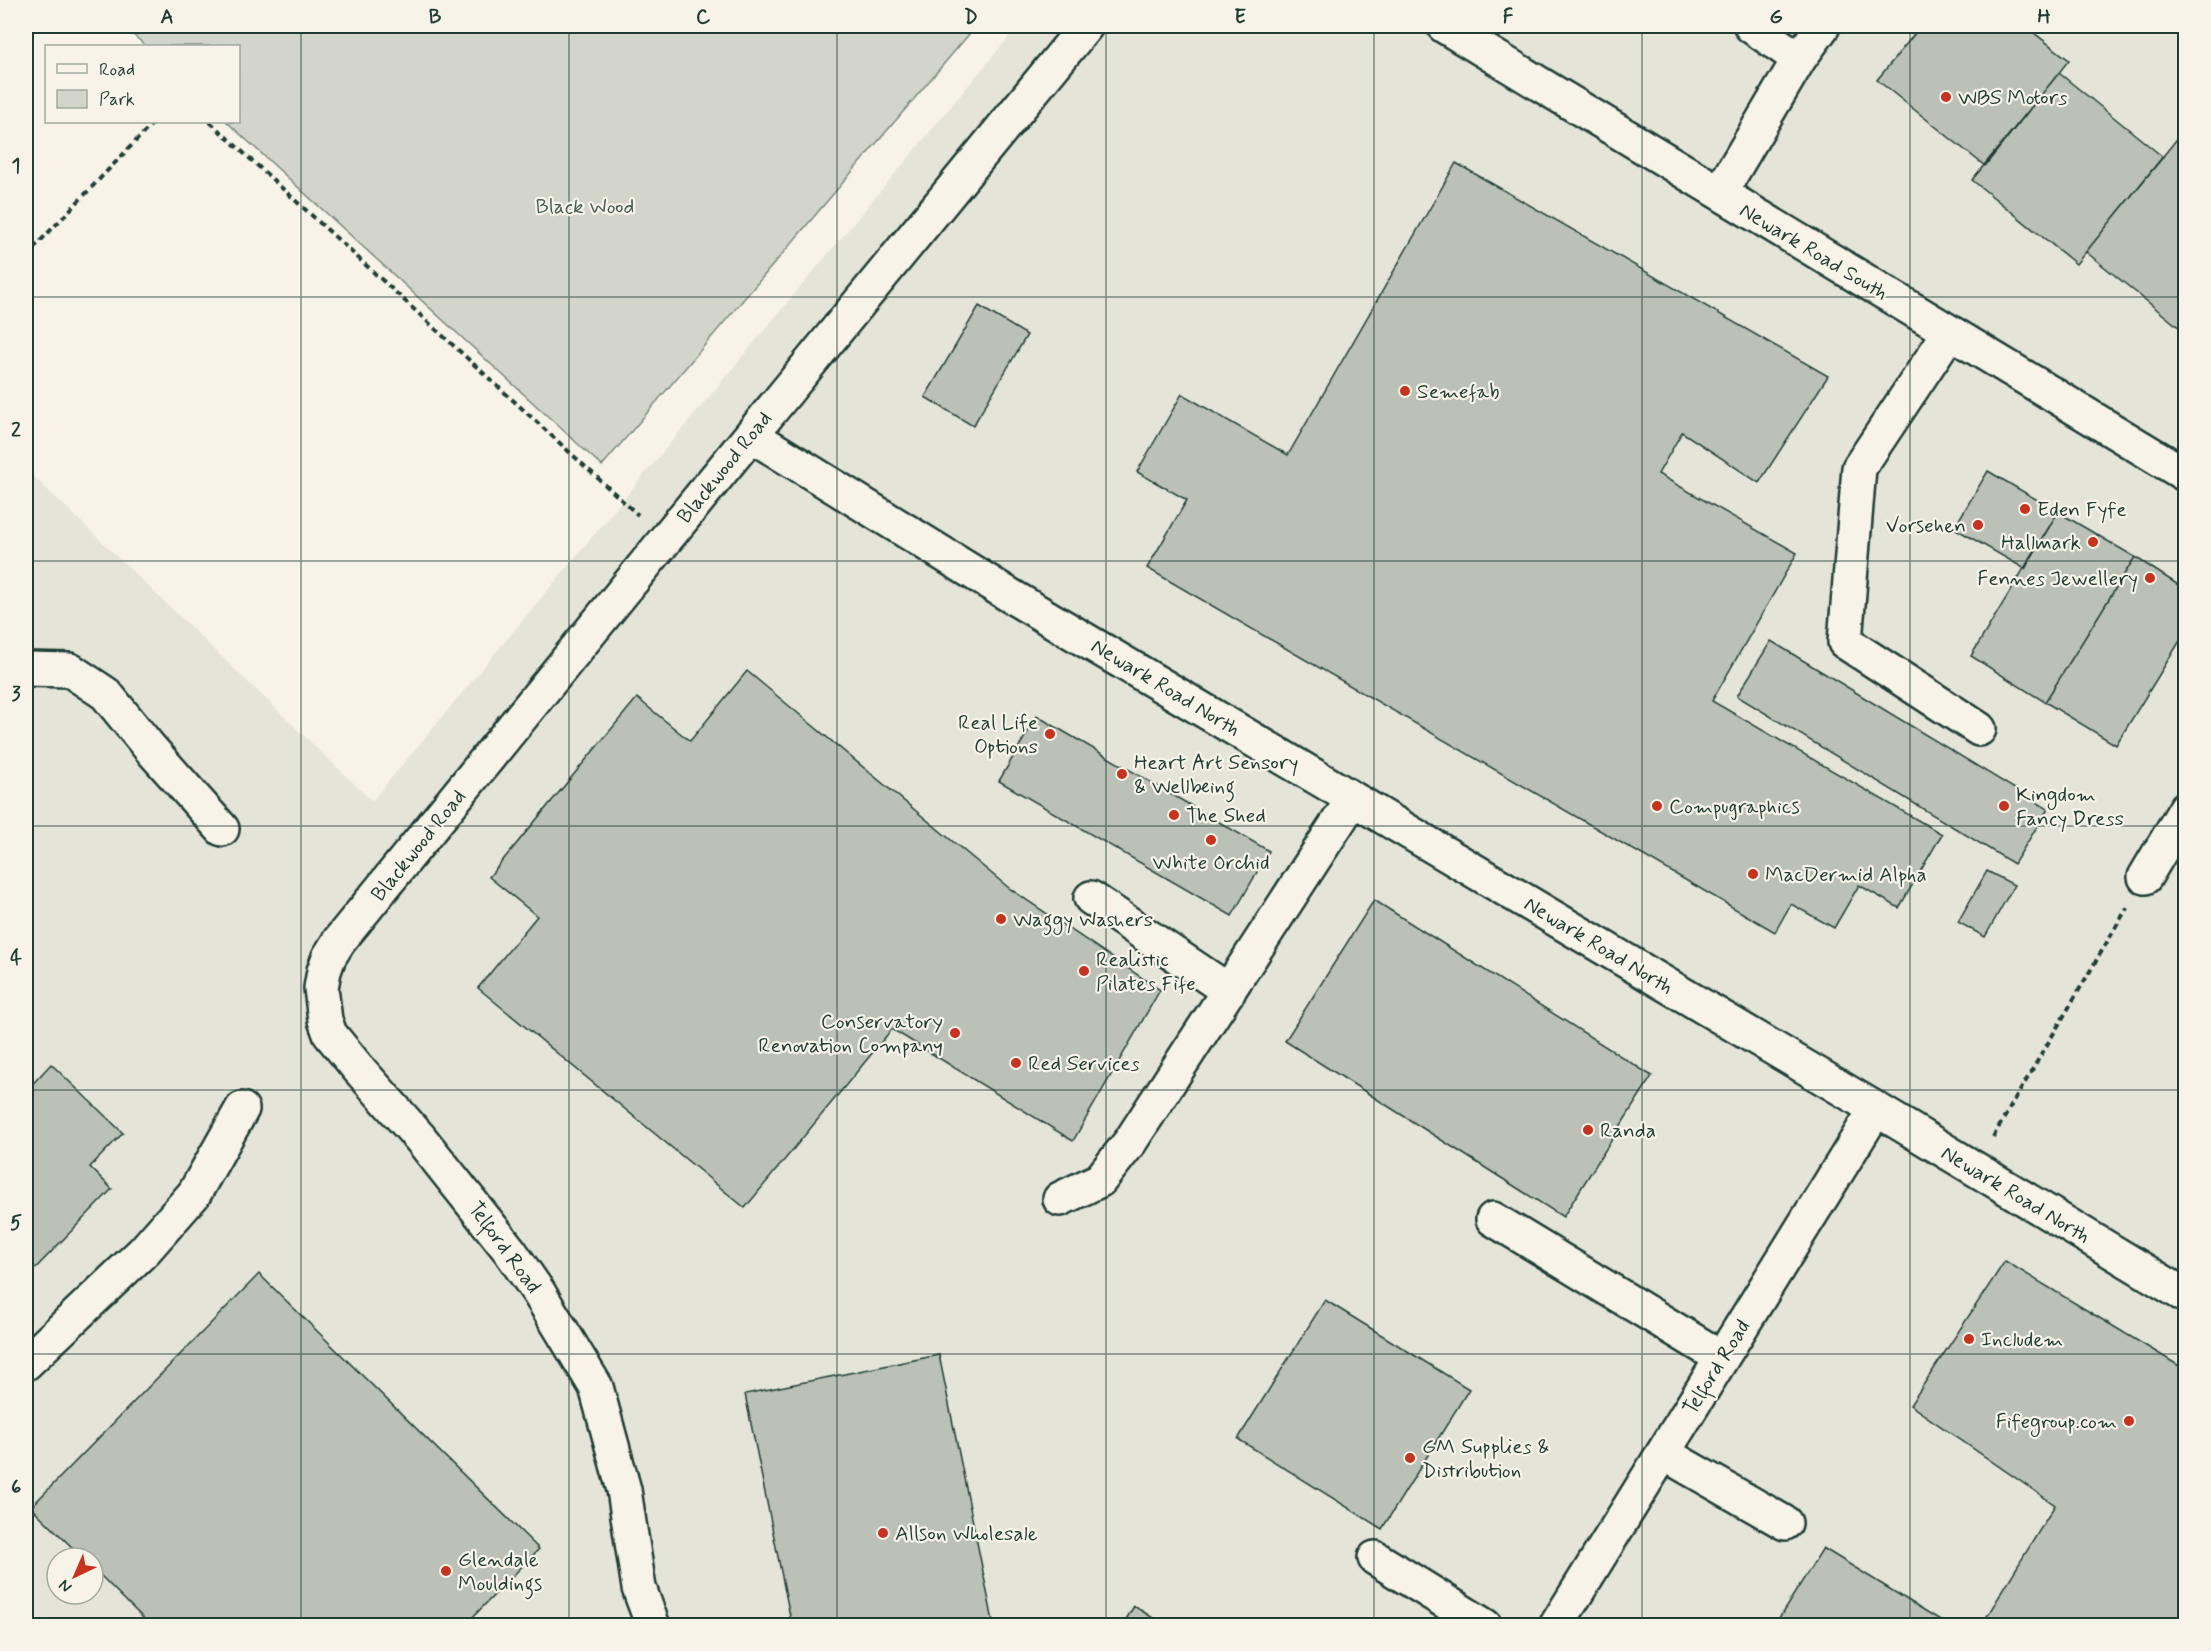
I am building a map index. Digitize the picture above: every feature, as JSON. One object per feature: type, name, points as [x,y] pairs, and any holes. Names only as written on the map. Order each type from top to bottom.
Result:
[{"type":"street","name":"Blackwood Road","points":[[365,912],[664,540],[1086,26]]},
{"type":"street","name":"Newark Road South","points":[[1444,26],[2186,475]]},
{"type":"street","points":[[1751,26],[1799,59]]},
{"type":"street","points":[[1720,193],[1799,59],[1823,26]]},
{"type":"street","points":[[1949,333],[1859,468],[1845,642],[1979,729]]},
{"type":"street","name":"Newark Road North","points":[[751,435],[1011,596],[1876,1109],[2186,1296]]},
{"type":"street","points":[[26,669],[70,670],[106,694],[149,747],[222,829]]},
{"type":"street","points":[[1060,1199],[1100,1180],[1130,1142],[1353,799]]},
{"type":"street","points":[[2145,877],[2186,808]]},
{"type":"street","points":[[1090,898],[1229,990]]},
{"type":"street","name":"Telford Road","points":[[365,912],[339,941],[324,971],[321,988],[322,1004],[330,1034],[420,1138],[510,1251],[539,1293],[596,1387],[624,1490],[639,1588],[653,1626]]},
{"type":"street","points":[[26,1363],[144,1251],[194,1194],[242,1109]]},
{"type":"street","name":"Telford Road","points":[[1556,1626],[1876,1109]]},
{"type":"street","points":[[1493,1219],[1722,1358]]},
{"type":"street","points":[[1663,1453],[1785,1523]]},
{"type":"street","points":[[1375,1558],[1485,1626]]},
{"type":"path","points":[[26,256],[153,123]]},
{"type":"path","points":[[211,123],[664,540]]},
{"type":"path","points":[[1975,1169],[2145,877]]},
{"type":"shaded area","points":[[1018,26],[2185,26],[2185,1625],[26,1625],[26,469],[372,801]]},
{"type":"green space","name":"Black Wood","points":[[123,26],[976,26],[602,466],[228,123],[240,123],[240,45],[145,45]]},
{"type":"building","points":[[1921,26],[2025,26],[2069,60],[1985,166],[1877,80]]},
{"type":"building","points":[[2059,73],[2163,157],[2076,264],[1972,180]]},
{"type":"building","points":[[2176,140],[2186,148],[2186,333],[2086,252]]},
{"type":"building","points":[[1456,163],[1828,376],[1759,483],[1682,432],[1658,474],[1797,553],[1712,701],[1942,834],[1899,908],[1859,885],[1834,928],[1791,904],[1775,932],[1147,568],[1187,500],[1137,472],[1182,394],[1288,455]]},
{"type":"building","points":[[979,306],[1027,335],[973,426],[925,397]]},
{"type":"building","points":[[1988,471],[2058,512],[2025,569],[1954,528]]},
{"type":"building","points":[[2058,512],[2135,557],[2045,702],[1971,656]]},
{"type":"building","points":[[2135,557],[2186,590],[2186,631],[2116,745],[2045,702]]},
{"type":"building","points":[[1771,641],[2048,809],[2014,864],[1737,696]]},
{"type":"building","points":[[747,671],[1009,888],[1160,990],[1073,1141],[892,1029],[745,1208],[478,988],[537,916],[489,877],[637,698],[690,741]]},
{"type":"building","points":[[1037,716],[1269,851],[1232,916],[999,781]]},
{"type":"building","points":[[1987,871],[2014,885],[1985,937],[1958,922]]},
{"type":"building","points":[[1374,900],[1652,1076],[1563,1217],[1285,1041]]},
{"type":"building","points":[[51,1064],[123,1133],[90,1167],[112,1189],[26,1278],[26,1091]]},
{"type":"building","points":[[2005,1261],[2186,1370],[2186,1626],[1981,1626],[2055,1505],[1910,1405]]},
{"type":"building","points":[[259,1274],[539,1549],[464,1626],[151,1626],[105,1580],[105,1546],[71,1546],[31,1507]]},
{"type":"building","points":[[1325,1300],[1469,1389],[1382,1529],[1238,1439]]},
{"type":"building","points":[[939,1355],[994,1626],[792,1626],[745,1394]]},
{"type":"building","points":[[1823,1548],[1950,1626],[1774,1626]]},
{"type":"building","points":[[1134,1606],[1166,1626],[1122,1626]]},
{"type":"place","name":"WBS Motors","points":[[1946,97]]},
{"type":"place","name":"Semefab","points":[[1405,391]]},
{"type":"place","name":"Eden Fyfe","points":[[2025,509]]},
{"type":"place","name":"Vorsehen","points":[[1978,525]]},
{"type":"place","name":"Hallmark","points":[[2093,542]]},
{"type":"place","name":"Fennes Jewellery","points":[[2150,578]]},
{"type":"place","name":"Real Life Options","points":[[1050,734]]},
{"type":"place","name":"Heart Art Sensory & Wellbeing","points":[[1122,774]]},
{"type":"place","name":"Compugraphics","points":[[1657,806]]},
{"type":"place","name":"Kingdom Fancy Dress","points":[[2004,806]]},
{"type":"place","name":"The Shed","points":[[1174,815]]},
{"type":"place","name":"White Orchid","points":[[1211,840]]},
{"type":"place","name":"MacDermid Alpha","points":[[1753,874]]},
{"type":"place","name":"Waggy Washers","points":[[1001,919]]},
{"type":"place","name":"Realistic Pilates Fife","points":[[1084,971]]},
{"type":"place","name":"Conservatory Renovation Company","points":[[955,1033]]},
{"type":"place","name":"Red Services","points":[[1016,1063]]},
{"type":"place","name":"Randa","points":[[1588,1130]]},
{"type":"place","name":"Includem","points":[[1969,1339]]},
{"type":"place","name":"Fifegroup.com","points":[[2129,1421]]},
{"type":"place","name":"GM Supplies & Distribution","points":[[1410,1458]]},
{"type":"place","name":"Allson Wholesale","points":[[883,1533]]},
{"type":"place","name":"Glendale Mouldings","points":[[446,1571]]}]
